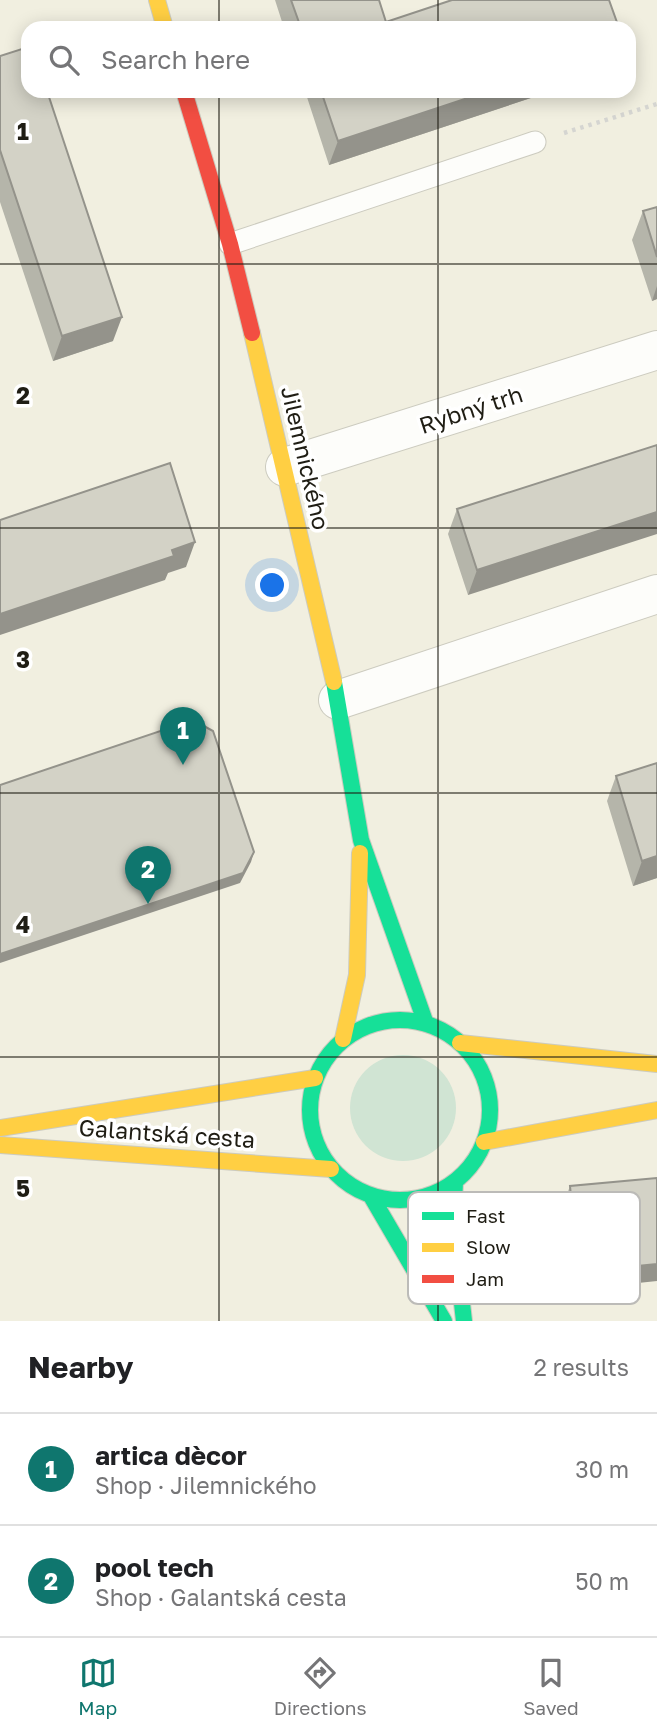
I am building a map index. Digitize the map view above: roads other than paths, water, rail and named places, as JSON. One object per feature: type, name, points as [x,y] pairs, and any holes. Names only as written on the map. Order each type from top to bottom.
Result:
[{"type":"main road","points":[[157,0],[163,21]]},
{"type":"main road","name":"Jilemnického","points":[[186,98],[230,244],[285,467],[338,700],[361,840],[426,1024]]},
{"type":"main road","name":"Jilemnického","points":[[344,1039],[357,975],[356,929],[361,840]]},
{"type":"main road","points":[[408,1199],[371,1196],[349,1185],[331,1169],[318,1149],[311,1126],[310,1102],[315,1078],[327,1056],[344,1039],[364,1026],[388,1020],[426,1024],[460,1043],[477,1063],[487,1086],[490,1112],[484,1142],[470,1168],[455,1182],[433,1192]]},
{"type":"main road","points":[[460,1043],[657,1064]]},
{"type":"main road","name":"Galantská cesta","points":[[0,1128],[315,1078]]},
{"type":"main road","points":[[484,1142],[657,1110]]},
{"type":"main road","name":"Galantská cesta","points":[[0,1145],[331,1169]]},
{"type":"main road","points":[[455,1182],[455,1192]]},
{"type":"main road","points":[[371,1196],[408,1259]]},
{"type":"main road","points":[[434,1304],[444,1321]]},
{"type":"street","name":"Rybný trh","points":[[285,467],[657,350]]},
{"type":"street","points":[[338,700],[657,594]]},
{"type":"lane","points":[[230,244],[535,142]]},
{"type":"place","name":"artica dècor","points":[[183,765]]},
{"type":"place","name":"pool tech","points":[[148,904]]}]
